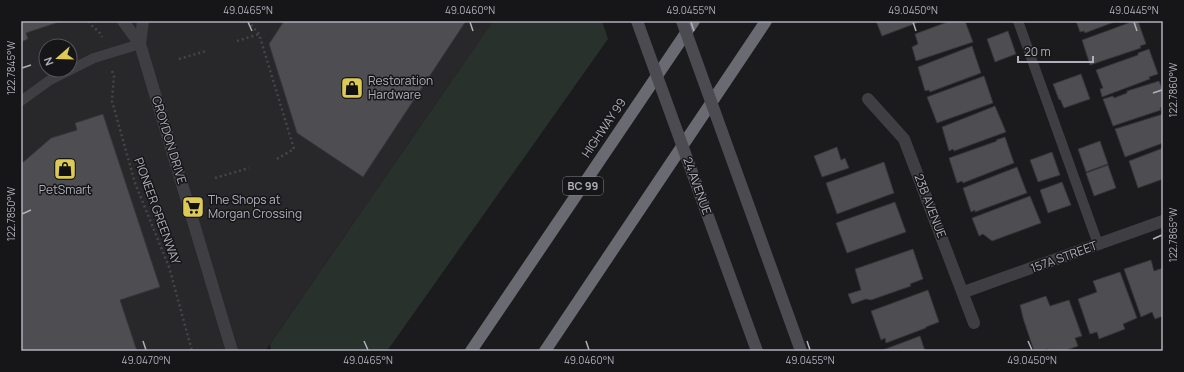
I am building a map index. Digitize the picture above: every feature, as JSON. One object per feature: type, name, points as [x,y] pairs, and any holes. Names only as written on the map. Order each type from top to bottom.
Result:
[{"type":"highway","name":"HIGHWAY 99","points":[[471,351],[694,21]]},
{"type":"highway","points":[[545,351],[766,21]]},
{"type":"main road","name":"24 AVENUE","points":[[637,21],[757,351]]},
{"type":"main road","points":[[682,21],[801,351]]},
{"type":"street","name":"CROYDON DRIVE","points":[[123,21],[140,44],[232,351]]},
{"type":"street","name":"CROYDON DRIVE","points":[[140,44],[143,21]]},
{"type":"street","name":"23B AVENUE","points":[[868,99],[904,139],[964,292],[974,323]]},
{"type":"street","name":"157A STREET","points":[[964,292],[1163,221]]},
{"type":"lane","points":[[1018,21],[1098,244]]},
{"type":"lane","points":[[21,100],[50,80],[94,58],[140,44]]},
{"type":"path","points":[[89,21],[90,24],[101,33]]},
{"type":"path","points":[[248,21],[259,34],[294,149],[275,160]]},
{"type":"path","points":[[237,41],[259,34]]},
{"type":"path","points":[[179,59],[206,51]]},
{"type":"path","name":"PIONEER GREENWAY","points":[[114,76],[112,101],[135,183],[169,267],[192,351]]},
{"type":"path","points":[[215,178],[249,168]]},
{"type":"shaded area","name":"The Shops at Morgan Crossing","points":[[21,21],[493,21],[265,351],[21,351]]},
{"type":"shaded area","points":[[493,21],[602,21],[608,39],[387,351],[271,351],[270,344]]},
{"type":"building","points":[[21,21],[62,21],[26,33],[28,39],[21,42]]},
{"type":"building","name":"Restoration Hardware","points":[[284,21],[466,21],[363,177],[297,133],[269,44]]},
{"type":"building","points":[[876,21],[922,21],[882,36]]},
{"type":"building","points":[[950,21],[965,21],[973,42],[916,61],[912,47],[918,44],[915,34]]},
{"type":"building","points":[[1076,21],[1117,21],[1085,33],[1084,31],[1080,32]]},
{"type":"building","points":[[1134,21],[1138,21],[1146,44],[1140,46],[1141,48],[1090,65],[1082,40]]},
{"type":"building","points":[[1008,31],[1016,54],[995,62],[987,39]]},
{"type":"building","points":[[972,46],[981,73],[930,92],[929,90],[925,91],[918,67]]},
{"type":"building","points":[[1149,49],[1158,74],[1149,77],[1150,79],[1102,97],[1100,89],[1103,88],[1096,70],[1138,55],[1138,53]]},
{"type":"building","points":[[1081,74],[1090,99],[1064,108],[1060,99],[1059,100],[1053,84]]},
{"type":"building","points":[[984,76],[993,103],[937,123],[927,97]]},
{"type":"building","points":[[1159,81],[1163,91],[1163,107],[1160,108],[1161,110],[1113,126],[1103,99],[1113,96],[1114,98],[1127,93],[1127,91]]},
{"type":"building","points":[[995,106],[1006,132],[954,151],[953,149],[949,151],[942,127]]},
{"type":"building","points":[[103,114],[160,287],[120,300],[137,351],[21,351],[21,164],[51,138],[77,130],[75,123]]},
{"type":"building","points":[[1163,114],[1163,143],[1125,157],[1115,129]]},
{"type":"building","points":[[1005,137],[1014,163],[963,183],[962,181],[957,183],[949,158]]},
{"type":"building","points":[[1100,141],[1108,164],[1086,172],[1078,149]]},
{"type":"building","points":[[837,147],[841,160],[845,158],[849,168],[822,177],[814,156]]},
{"type":"building","points":[[1163,148],[1163,179],[1138,188],[1129,161]]},
{"type":"building","points":[[1052,152],[1060,175],[1038,182],[1030,160]]},
{"type":"building","points":[[884,162],[894,193],[837,214],[826,183]]},
{"type":"building","points":[[1108,165],[1116,188],[1094,196],[1086,173]]},
{"type":"building","points":[[1017,167],[1027,193],[975,212],[975,210],[971,212],[963,188]]},
{"type":"building","points":[[1062,182],[1071,205],[1048,213],[1040,190]]},
{"type":"building","points":[[1030,196],[1041,223],[992,241],[983,234],[979,236],[972,218]]},
{"type":"building","points":[[895,202],[906,232],[847,253],[836,223]]},
{"type":"building","points":[[913,249],[923,279],[910,284],[911,286],[871,300],[866,299],[852,304],[848,294],[861,290],[855,269]]},
{"type":"building","points":[[1151,260],[1154,271],[1163,268],[1163,316],[1155,319],[1152,312],[1141,317],[1124,269]]},
{"type":"building","points":[[1120,272],[1137,318],[1123,324],[1125,329],[1099,339],[1097,332],[1090,334],[1078,299],[1097,292],[1093,281]]},
{"type":"building","points":[[928,290],[939,322],[886,343],[885,338],[881,340],[871,311]]},
{"type":"building","points":[[1046,296],[1050,306],[1069,300],[1082,336],[1075,338],[1078,346],[1064,351],[1049,351],[1048,349],[1034,351],[1020,305]]},
{"type":"building","points":[[920,336],[925,351],[880,351]]},
{"type":"place","name":"Restoration Hardware","points":[[352,88]]},
{"type":"place","name":"PetSmart","points":[[65,169]]},
{"type":"place","name":"The Shops at Morgan Crossing","points":[[193,207]]}]
